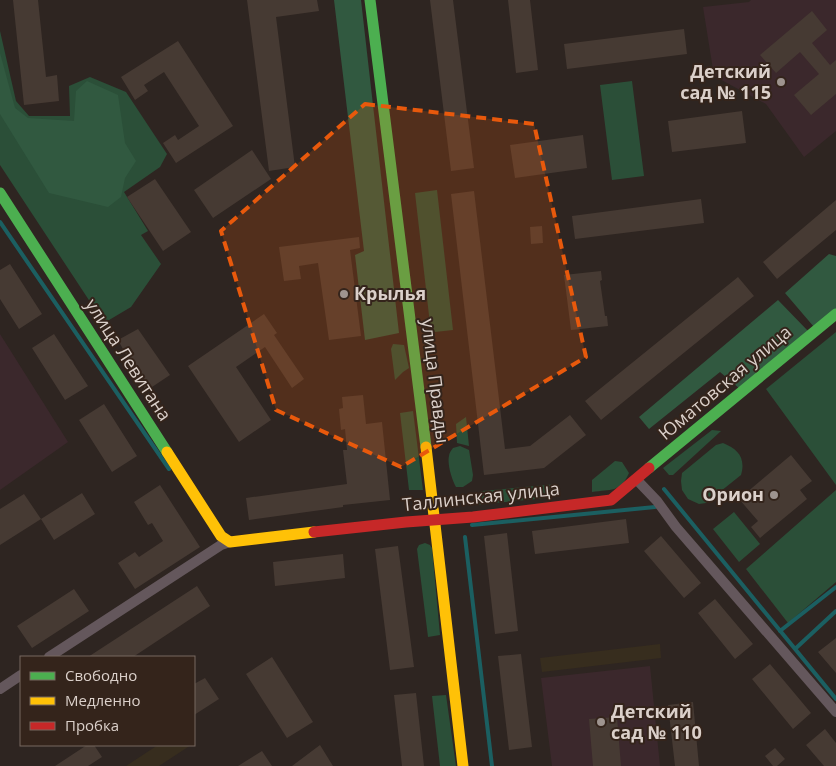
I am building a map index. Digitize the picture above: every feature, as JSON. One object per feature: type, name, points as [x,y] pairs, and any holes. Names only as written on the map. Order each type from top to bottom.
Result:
[{"type":"street","name":"улица Правды","points":[[370,0],[435,520],[463,766]]},
{"type":"street","name":"улица Левитана","points":[[0,193],[217,529],[230,542]]},
{"type":"street","name":"Юматовская улица","points":[[636,479],[836,314]]},
{"type":"street","name":"Таллинская улица","points":[[51,656],[221,545],[230,542],[473,517],[611,500],[636,479]]},
{"type":"street","points":[[636,479],[657,501],[676,527],[836,712]]},
{"type":"street","points":[[0,689],[20,676]]},
{"type":"highlighted area","points":[[365,104],[534,124],[586,357],[401,467],[276,410],[221,231]]},
{"type":"shaded area","name":"Детский сад № 115","points":[[751,0],[836,0],[836,131],[804,157],[766,104],[714,76],[703,7],[749,2]]},
{"type":"shaded area","points":[[0,334],[68,442],[0,490]]},
{"type":"shaded area","points":[[660,644],[661,658],[542,672],[540,658]]},
{"type":"shaded area","name":"Детский сад № 110","points":[[650,666],[660,766],[552,766],[541,678]]},
{"type":"shaded area","points":[[156,746],[189,746],[159,766],[126,766]]},
{"type":"green space","points":[[334,0],[361,0],[399,333],[365,340],[355,255],[364,251]]},
{"type":"green space","points":[[0,31],[16,101],[29,116],[70,116],[69,86],[90,77],[126,92],[167,154],[160,167],[124,192],[148,231],[141,235],[161,264],[131,307],[104,323],[0,165]]},
{"type":"green space","points":[[0,53],[15,108],[28,118],[74,121],[76,91],[87,81],[118,95],[125,143],[136,161],[125,178],[121,197],[108,207],[49,193],[0,114]]},
{"type":"green space","points":[[632,81],[644,176],[612,180],[600,85]]},
{"type":"green space","points":[[437,190],[453,330],[435,332],[430,324],[415,193]]},
{"type":"green space","points":[[829,254],[836,256],[836,309],[814,327],[785,293]]},
{"type":"green space","points":[[778,300],[808,331],[740,389],[720,372],[649,429],[639,417]]},
{"type":"green space","points":[[836,332],[836,485],[766,389]]},
{"type":"green space","points":[[393,344],[404,345],[409,368],[395,380],[391,349]]},
{"type":"green space","points":[[413,411],[423,490],[409,490],[400,413]]},
{"type":"green space","points":[[466,417],[469,446],[457,443],[456,424]]},
{"type":"green space","points":[[712,430],[721,431],[673,475],[669,475],[663,468]]},
{"type":"green space","points":[[723,443],[733,448],[740,455],[742,464],[741,475],[706,503],[699,504],[688,499],[682,490],[682,473],[716,445]]},
{"type":"green space","points":[[460,446],[469,450],[473,475],[472,481],[463,487],[456,487],[450,472],[449,454],[453,448]]},
{"type":"green space","points":[[615,461],[622,462],[629,473],[626,479],[614,489],[592,492],[592,480]]},
{"type":"green space","points":[[557,484],[546,498],[476,505],[476,497],[482,491]]},
{"type":"green space","points":[[836,490],[836,582],[788,623],[746,569]]},
{"type":"green space","points":[[734,512],[760,544],[739,562],[713,529]]},
{"type":"green space","points":[[425,543],[432,548],[440,635],[428,637],[417,549],[419,545]]},
{"type":"green space","points":[[446,695],[456,766],[440,766],[432,696]]},
{"type":"building","points":[[13,0],[38,0],[46,77],[57,75],[59,101],[24,105]]},
{"type":"building","points":[[247,0],[317,0],[319,11],[276,17],[295,167],[269,171]]},
{"type":"building","points":[[430,0],[453,0],[474,168],[451,171]]},
{"type":"building","points":[[508,0],[530,0],[538,70],[516,73]]},
{"type":"building","points":[[812,11],[827,30],[812,43],[830,65],[836,60],[836,94],[811,115],[794,95],[819,74],[800,52],[776,73],[760,55]]},
{"type":"building","points":[[684,29],[687,54],[567,69],[564,44]]},
{"type":"building","points":[[178,41],[233,126],[176,163],[163,143],[175,135],[178,140],[199,126],[164,72],[144,85],[148,91],[135,100],[121,77]]},
{"type":"building","points":[[742,111],[746,143],[672,152],[668,121]]},
{"type":"building","points":[[583,135],[587,168],[515,178],[510,145]]},
{"type":"building","points":[[252,150],[271,179],[213,218],[194,190]]},
{"type":"building","points":[[155,179],[191,232],[163,251],[127,197]]},
{"type":"building","points":[[474,191],[505,449],[530,446],[570,415],[586,435],[544,468],[484,475],[451,194]]},
{"type":"building","points":[[701,199],[704,223],[575,239],[572,216]]},
{"type":"building","points":[[836,200],[836,230],[777,279],[763,262]]},
{"type":"building","points":[[542,226],[543,243],[531,244],[530,227]]},
{"type":"building","points":[[359,237],[360,248],[350,250],[361,336],[329,340],[318,263],[299,266],[301,279],[284,281],[279,247]]},
{"type":"building","points":[[10,264],[42,314],[19,329],[0,299],[0,270]]},
{"type":"building","points":[[601,271],[602,280],[600,281],[608,326],[571,330],[564,275]]},
{"type":"building","points":[[738,277],[754,296],[601,420],[585,401]]},
{"type":"building","points":[[264,314],[277,333],[274,335],[304,379],[292,388],[265,347],[236,367],[271,420],[239,442],[188,366]]},
{"type":"building","points":[[138,329],[170,375],[146,391],[118,340]]},
{"type":"building","points":[[54,334],[88,386],[65,400],[32,348]]},
{"type":"building","points":[[363,395],[366,424],[382,422],[390,500],[343,505],[343,507],[249,520],[246,498],[347,484],[343,450],[347,450],[345,429],[341,430],[339,409],[343,408],[342,397]]},
{"type":"building","points":[[104,404],[137,456],[112,472],[79,420]]},
{"type":"building","name":"Орион","points":[[791,455],[812,481],[800,490],[807,499],[760,538],[751,527],[758,521],[739,499]]},
{"type":"building","points":[[160,485],[200,547],[135,589],[118,563],[135,552],[139,557],[163,541],[152,523],[148,525],[134,502]]},
{"type":"building","points":[[82,493],[95,514],[54,540],[41,519]]},
{"type":"building","points":[[24,494],[41,519],[0,545],[0,509]]},
{"type":"building","points":[[626,519],[629,543],[535,554],[532,531]]},
{"type":"building","points":[[507,533],[518,631],[495,634],[484,536]]},
{"type":"building","points":[[661,536],[701,583],[684,598],[644,551]]},
{"type":"building","points":[[398,546],[414,667],[390,670],[375,549]]},
{"type":"building","points":[[343,554],[345,578],[275,586],[273,562]]},
{"type":"building","points":[[197,586],[210,606],[135,656],[90,656]]},
{"type":"building","points":[[74,589],[89,611],[32,648],[17,626]]},
{"type":"building","points":[[715,599],[753,644],[735,659],[698,613]]},
{"type":"building","points":[[836,638],[836,673],[818,652]]},
{"type":"building","points":[[521,654],[532,747],[509,750],[498,656]]},
{"type":"building","points":[[272,657],[313,722],[287,738],[246,674]]},
{"type":"building","points":[[770,664],[811,713],[793,729],[752,679]]},
{"type":"building","points":[[205,678],[219,699],[195,714],[195,683]]},
{"type":"building","points":[[416,693],[424,766],[402,766],[394,695]]},
{"type":"building","points":[[693,702],[699,766],[675,766],[668,705]]},
{"type":"building","points":[[617,717],[621,766],[593,766],[589,719]]},
{"type":"building","points":[[825,729],[836,743],[836,766],[824,766],[806,745]]},
{"type":"building","points":[[320,745],[333,766],[292,766]]},
{"type":"building","points":[[85,746],[95,746],[102,757],[88,766],[55,766]]},
{"type":"building","points":[[775,748],[785,759],[777,766],[773,766],[765,756]]},
{"type":"building","points":[[262,751],[272,766],[238,766]]},
{"type":"waterway","points":[[0,222],[169,469]]},
{"type":"waterway","points":[[664,489],[836,699]]},
{"type":"waterway","points":[[472,525],[655,507]]},
{"type":"waterway","points":[[465,537],[492,766]]},
{"type":"waterway","points":[[780,631],[836,587]]},
{"type":"waterway","points":[[795,649],[836,611]]},
{"type":"traffic: fast","points":[[370,0],[426,447]]},
{"type":"traffic: fast","points":[[0,193],[167,452]]},
{"type":"traffic: fast","points":[[649,468],[836,314]]},
{"type":"traffic: slow","points":[[426,447],[463,766]]},
{"type":"traffic: slow","points":[[167,452],[221,536],[230,542],[314,532]]},
{"type":"traffic: jam","points":[[314,532],[473,517],[611,500],[649,468]]},
{"type":"place","name":"Детский сад № 115","points":[[781,82]]},
{"type":"place","name":"Крылья","points":[[344,294]]},
{"type":"place","name":"Орион","points":[[774,495]]},
{"type":"place","name":"Детский сад № 110","points":[[601,722]]}]
